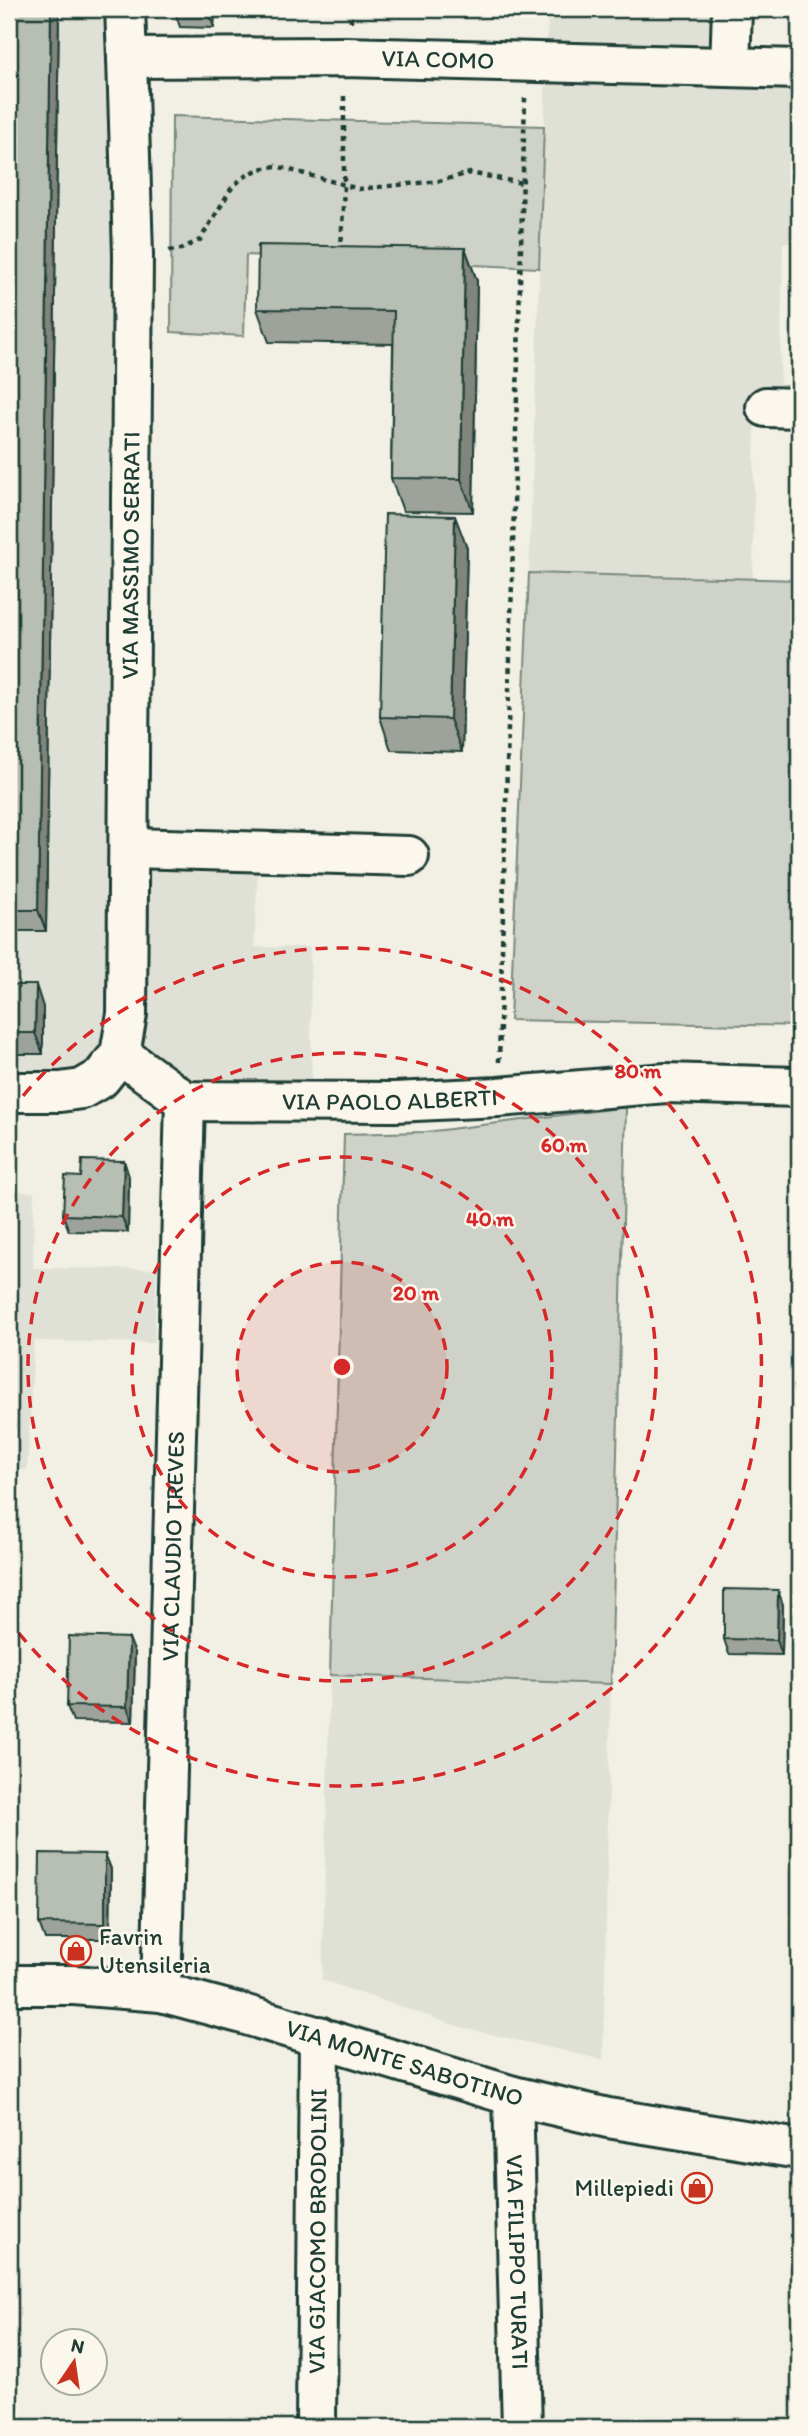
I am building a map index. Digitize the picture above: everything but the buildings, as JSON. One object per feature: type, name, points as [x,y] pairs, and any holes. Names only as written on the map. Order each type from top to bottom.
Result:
[{"type":"street","points":[[125,9],[127,58]]},
{"type":"street","points":[[730,67],[732,9]]},
{"type":"street","name":"VIA COMO","points":[[127,58],[345,57],[799,69]]},
{"type":"street","name":"VIA MASSIMO SERRATI","points":[[120,1054],[127,1014],[130,848],[133,255],[127,58]]},
{"type":"street","points":[[130,848],[409,856]]},
{"type":"street","points":[[9,1092],[35,1094],[82,1089],[101,1078],[120,1054],[156,1077],[184,1101]]},
{"type":"street","name":"VIA PAOLO ALBERTI","points":[[184,1101],[395,1102],[498,1097],[666,1083],[799,1087]]},
{"type":"street","name":"VIA CLAUDIO TREVES","points":[[160,1992],[184,1101]]},
{"type":"street","name":"VIA MONTE SABOTINO","points":[[9,1985],[74,1985],[160,1992],[319,2036],[513,2096],[620,2120],[799,2149]]},
{"type":"street","name":"VIA GIACOMO BRODOLINI","points":[[316,2427],[319,2036]]},
{"type":"street","name":"VIA FILIPPO TURATI","points":[[513,2096],[522,2427]]},
{"type":"path","points":[[341,255],[345,57]]},
{"type":"path","points":[[498,1097],[525,62]]},
{"type":"path","points":[[133,255],[181,249],[200,240],[231,189],[242,178],[259,169],[276,166],[359,190],[439,181],[470,173],[523,184]]},
{"type":"shaded area","points":[[9,9],[102,9],[109,60],[114,256],[109,858],[258,870],[254,947],[310,947],[312,1099],[96,1071],[9,1086]]},
{"type":"shaded area","points":[[548,9],[722,9],[720,77],[799,79],[799,243],[783,243],[780,393],[755,393],[753,579],[529,573]]},
{"type":"shaded area","points":[[172,116],[544,126],[539,268],[246,255],[244,336],[171,332]]},
{"type":"shaded area","points":[[529,573],[799,580],[799,1026],[510,1020]]},
{"type":"shaded area","points":[[626,1107],[611,1684],[330,1675],[344,1134],[426,1132]]},
{"type":"shaded area","points":[[9,1191],[34,1192],[33,1268],[157,1269],[154,1343],[34,1341],[27,1470],[9,1469]]},
{"type":"shaded area","points":[[330,1675],[611,1684],[603,2060],[460,2027],[322,1980]]},
{"type":"place","name":"Favrin Utensileria","points":[[76,1951]]},
{"type":"place","name":"Millepiedi","points":[[697,2188]]}]
